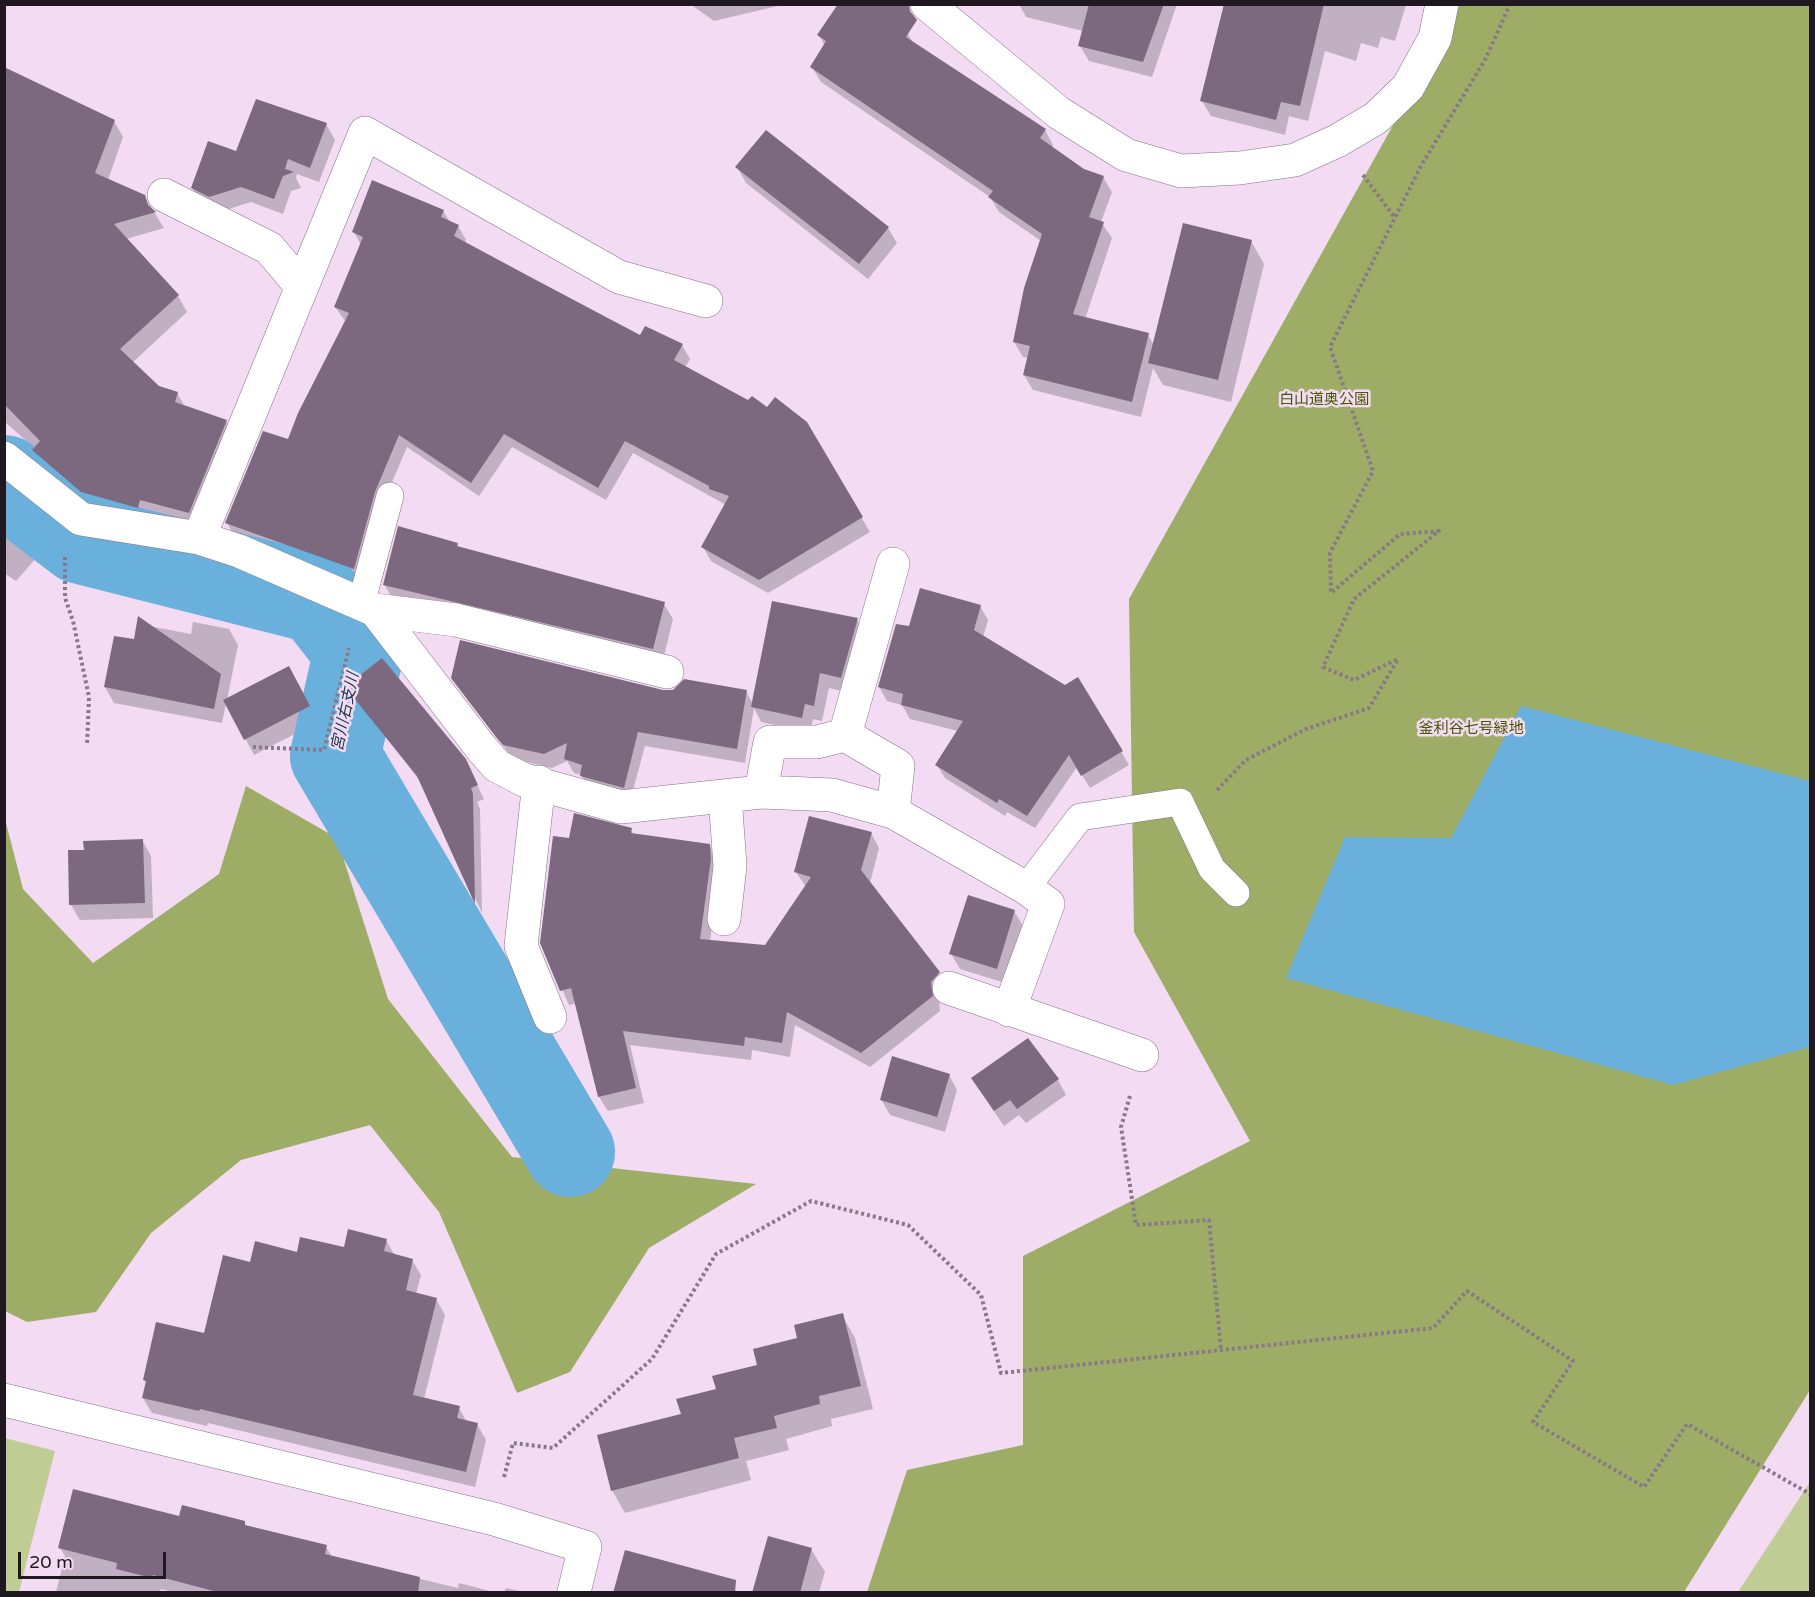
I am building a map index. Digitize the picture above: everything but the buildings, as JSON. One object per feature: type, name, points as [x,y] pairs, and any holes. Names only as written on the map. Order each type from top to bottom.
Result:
[{"type":"street","points":[[927,4],[1059,112],[1126,155],[1181,171],[1240,168],[1295,160],[1337,141],[1376,118],[1408,87],[1435,38],[1442,4]]},
{"type":"street","points":[[199,538],[364,132],[619,277],[706,301]]},
{"type":"street","points":[[164,195],[269,248],[301,286]]},
{"type":"street","points":[[4,458],[81,519],[199,538],[239,551],[368,607],[456,620],[667,672]]},
{"type":"street","points":[[845,735],[893,564]]},
{"type":"street","points":[[368,607],[497,766],[525,780],[539,782],[621,807],[761,792],[831,795],[893,812],[1026,888],[1048,904],[1009,1010]]},
{"type":"street","points":[[761,792],[770,742],[818,742],[845,735],[898,766],[893,812]]},
{"type":"street","points":[[539,782],[521,946],[550,1017]]},
{"type":"street","points":[[724,796],[730,866],[724,920]]},
{"type":"street","points":[[949,988],[1142,1055]]},
{"type":"street","points":[[4,1400],[494,1519],[585,1547],[574,1593]]},
{"type":"lane","points":[[368,607],[390,496]]},
{"type":"lane","points":[[1026,888],[1080,817],[1180,802],[1212,869],[1236,893]]},
{"type":"path","points":[[1197,834],[1215,793],[1246,760],[1306,729],[1369,708],[1398,659],[1354,680],[1323,667],[1354,599],[1439,531],[1400,534],[1331,593],[1330,553],[1373,471],[1330,347],[1421,166],[1486,58],[1510,4]]},
{"type":"path","points":[[1337,141],[1395,218]]},
{"type":"path","points":[[81,519],[64,559],[65,598],[73,621],[88,697],[87,745]]},
{"type":"path","points":[[253,747],[324,750],[368,607]]},
{"type":"path","points":[[1142,1055],[1121,1127],[1136,1225],[1209,1220],[1221,1350]]},
{"type":"path","points":[[494,1519],[513,1443],[553,1448],[652,1359],[716,1254],[811,1201],[908,1225],[981,1295],[1001,1373],[1433,1328],[1467,1291],[1573,1361],[1533,1422],[1644,1487],[1687,1424],[1810,1494]]},
{"type":"green space","name":"釜利谷七号緑地","points":[[1460,5],[1810,5],[1810,1390],[1684,1592],[867,1592],[907,1470],[1023,1445],[1023,1256],[1250,1141],[1134,932],[1129,599]]},
{"type":"green space","points":[[246,786],[337,838],[388,999],[512,1157],[756,1184],[649,1248],[570,1372],[517,1393],[439,1212],[370,1125],[241,1160],[151,1233],[96,1312],[27,1322],[5,1311],[5,819],[23,889],[93,963],[219,874]]},
{"type":"green space","points":[[5,1438],[55,1451],[19,1592],[5,1592]]},
{"type":"green space","points":[[1810,1482],[1810,1592],[1738,1592]]},
{"type":"water","points":[[1521,706],[1810,781],[1810,1047],[1673,1085],[1286,978],[1345,837],[1451,838]]},
{"type":"waterway","name":"宮川右支川","points":[[4,480],[81,539],[318,599],[359,651],[335,756],[570,1152]]},
{"type":"park label","name":"白山道奥公園","points":[[1324,400]]}]
